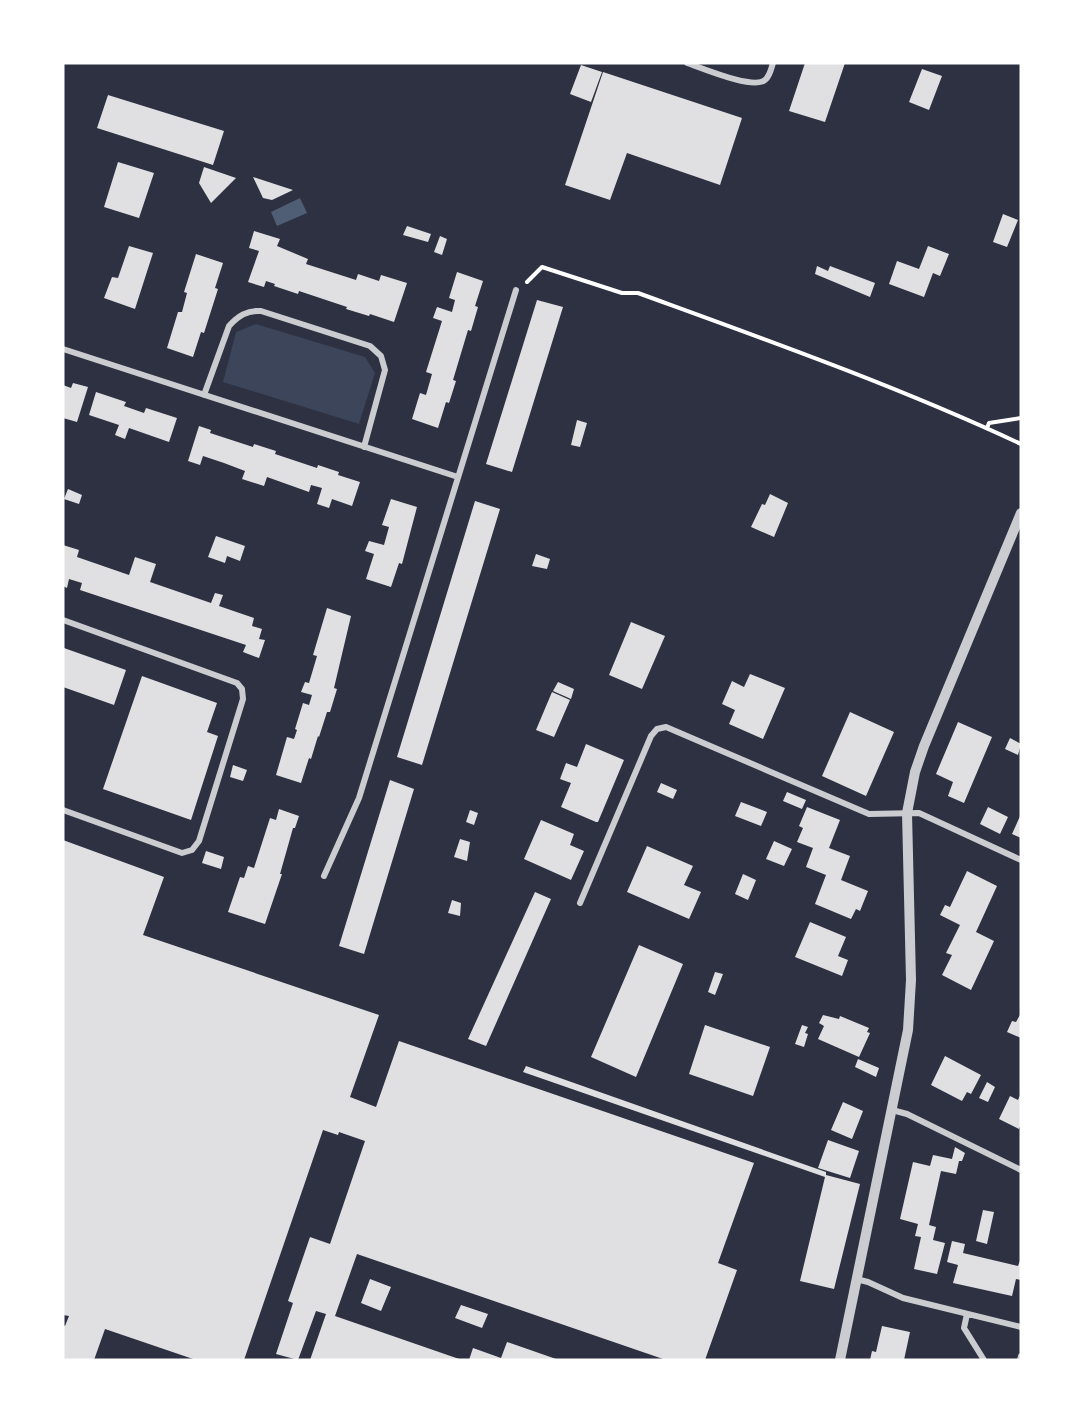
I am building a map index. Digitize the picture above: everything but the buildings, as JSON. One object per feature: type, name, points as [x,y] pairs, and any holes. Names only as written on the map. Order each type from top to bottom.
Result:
[{"type":"street","points":[[687,63],[753,84],[769,76],[773,63]]},
{"type":"street","points":[[324,876],[358,798],[516,290]]},
{"type":"street","points":[[204,395],[230,326],[236,318],[252,311],[261,311],[370,346],[381,356],[385,370],[363,447]]},
{"type":"street","points":[[63,349],[458,477]]},
{"type":"street","points":[[840,1360],[908,1030],[910,1003],[907,813],[915,772],[1021,513]]},
{"type":"street","points":[[63,620],[237,683],[243,689],[243,699],[199,841],[192,850],[182,853],[63,810]]},
{"type":"street","points":[[580,903],[651,736],[657,729],[666,727],[869,814],[919,813],[1021,860]]},
{"type":"street","points":[[892,1110],[907,1114],[1021,1170]]},
{"type":"street","points":[[856,1279],[903,1298],[1021,1327]]},
{"type":"street","points":[[967,1314],[964,1328],[984,1360]]},
{"type":"path","points":[[516,290],[542,267],[622,293],[638,293],[814,359],[987,428],[1021,444]]},
{"type":"path","points":[[987,428],[989,423],[1021,418]]},
{"type":"shaded area","points":[[300,198],[307,213],[277,226],[271,212]]},
{"type":"shaded area","points":[[256,324],[365,357],[375,373],[359,424],[223,382],[236,332]]}]
